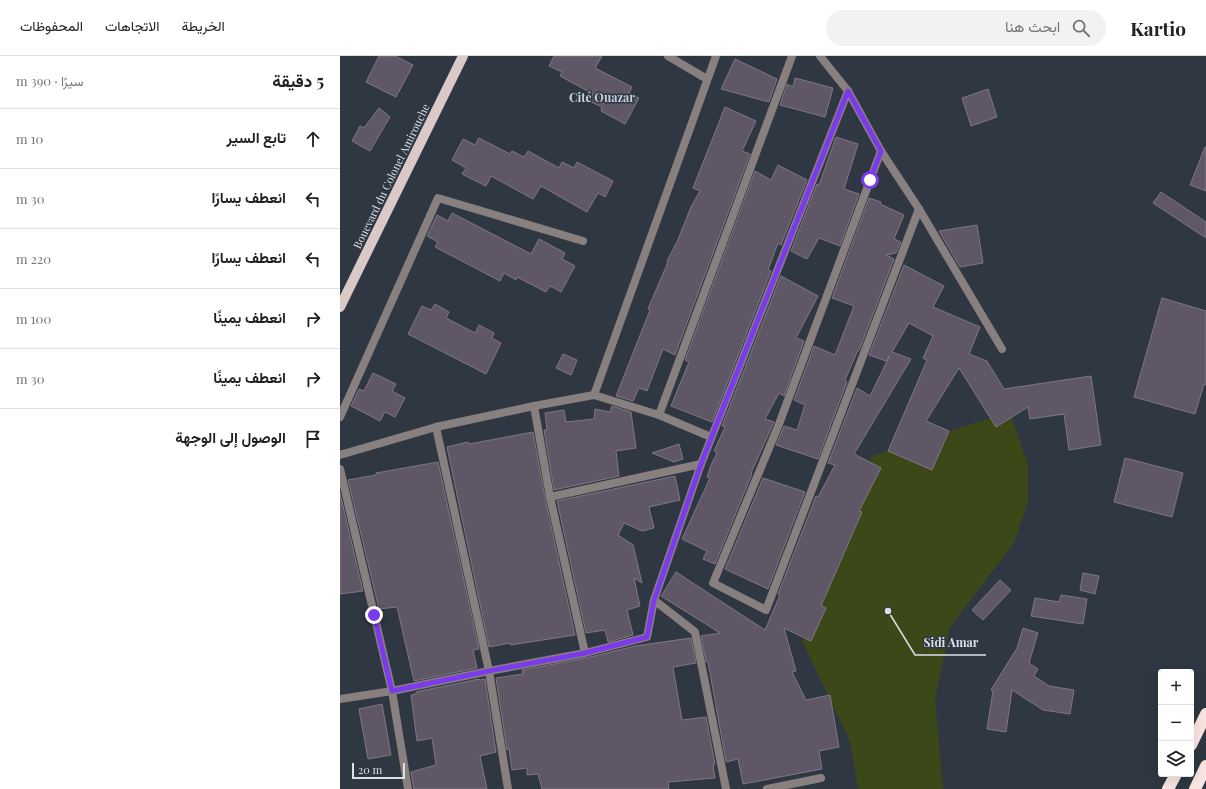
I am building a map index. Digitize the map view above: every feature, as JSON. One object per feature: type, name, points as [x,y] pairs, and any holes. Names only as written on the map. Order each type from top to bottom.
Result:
[{"type":"highway","points":[[1193,741],[1206,714]]},
{"type":"highway","points":[[1195,789],[1206,766]]},
{"type":"highway","points":[[1168,789],[1174,777]]},
{"type":"main road","name":"Bouevard du Colonel Amirouche","points":[[340,307],[463,56]]},
{"type":"street","points":[[668,56],[707,79]]},
{"type":"street","points":[[594,395],[716,56]]},
{"type":"street","points":[[659,415],[792,56]]},
{"type":"street","points":[[820,56],[848,91],[881,151],[919,209],[1002,349]]},
{"type":"street","points":[[340,699],[392,691],[585,653],[647,637],[654,600],[701,464],[848,91]]},
{"type":"street","points":[[881,151],[779,424],[713,583],[766,610],[919,209]]},
{"type":"street","points":[[340,417],[438,198],[583,241]]},
{"type":"street","points":[[340,455],[436,427],[594,395],[659,415],[711,437]]},
{"type":"street","points":[[534,406],[550,497],[585,653]]},
{"type":"street","points":[[436,427],[489,671],[508,789]]},
{"type":"street","points":[[550,497],[701,464]]},
{"type":"street","points":[[340,469],[392,691],[408,789]]},
{"type":"street","points":[[654,600],[695,632],[726,789]]},
{"type":"street","points":[[767,789],[821,778]]},
{"type":"green space","points":[[1010,412],[1028,465],[1028,503],[1014,543],[950,627],[935,700],[943,789],[858,789],[850,741],[802,641],[872,456]]},
{"type":"building","points":[[379,56],[395,56],[413,65],[396,97],[366,82]]},
{"type":"building","points":[[554,56],[602,56],[595,68],[632,87],[629,93],[639,98],[625,124],[601,111],[602,107],[589,101],[593,94],[560,76],[562,72],[549,66]]},
{"type":"building","points":[[735,59],[777,79],[769,102],[721,89]]},
{"type":"building","points":[[795,78],[833,88],[825,117],[780,105],[787,84],[793,87]]},
{"type":"building","points":[[988,89],[997,117],[971,126],[962,98]]},
{"type":"building","points":[[725,107],[756,121],[742,151],[750,154],[675,355],[663,349],[647,391],[639,388],[633,401],[616,396],[650,310],[648,309],[668,262],[667,261],[677,242],[691,207],[700,191],[693,188]]},
{"type":"building","points":[[379,108],[390,117],[370,151],[352,141],[360,126],[364,128]]},
{"type":"building","points":[[836,137],[858,144],[844,189],[859,194],[840,246],[819,238],[807,259],[791,251],[817,184],[819,185]]},
{"type":"building","points":[[479,138],[510,154],[512,151],[524,157],[528,151],[559,168],[562,162],[574,168],[577,162],[613,181],[605,197],[598,193],[587,212],[541,186],[533,199],[491,176],[486,186],[462,174],[466,168],[452,160],[463,139],[475,145]]},
{"type":"building","points":[[1206,147],[1206,191],[1190,185]]},
{"type":"building","points":[[778,165],[807,180],[781,245],[778,243],[768,270],[771,271],[712,422],[671,406],[689,362],[685,360],[755,171],[771,180]]},
{"type":"building","points":[[1161,192],[1206,222],[1206,238],[1153,203]]},
{"type":"building","points":[[869,198],[881,202],[880,204],[904,215],[894,239],[901,242],[896,253],[886,255],[894,259],[859,351],[858,350],[845,380],[847,382],[818,459],[776,445],[784,426],[797,430],[805,405],[794,400],[814,346],[835,355],[854,306],[832,298]]},
{"type":"building","points":[[452,213],[531,254],[539,239],[565,253],[562,259],[575,266],[561,292],[550,286],[546,292],[517,277],[516,280],[504,273],[500,281],[435,247],[438,242],[427,236],[437,215],[448,221]]},
{"type":"building","points":[[977,225],[983,263],[960,267],[939,231]]},
{"type":"building","points":[[904,265],[944,286],[933,307],[980,327],[969,354],[987,361],[1004,389],[1091,376],[1101,445],[1069,450],[1064,414],[1030,419],[1028,407],[996,427],[959,368],[926,421],[949,431],[932,470],[888,451],[927,360],[923,358],[933,336],[909,323],[892,352],[911,359],[854,454],[881,468],[859,511],[862,512],[821,606],[826,608],[811,641],[784,628],[796,671],[792,672],[806,700],[830,695],[839,747],[819,751],[822,769],[743,784],[738,759],[726,762],[708,662],[706,662],[701,636],[720,633],[661,596],[676,572],[765,630],[780,595],[778,594],[816,496],[818,497],[835,465],[828,463],[857,388],[870,396],[890,355],[886,361],[869,355]]},
{"type":"building","points":[[781,276],[818,296],[796,338],[804,341],[784,396],[779,393],[765,419],[774,422],[751,473],[752,474],[715,564],[703,559],[707,551],[682,539],[710,478],[707,477],[717,453],[714,451],[725,427],[722,426]]},
{"type":"building","points":[[1162,298],[1206,311],[1206,385],[1204,384],[1195,414],[1134,397]]},
{"type":"building","points":[[435,304],[449,312],[446,318],[475,333],[479,325],[494,333],[492,338],[501,343],[486,374],[408,334],[422,306],[431,310]]},
{"type":"building","points":[[563,354],[577,360],[571,375],[556,368]]},
{"type":"building","points":[[373,373],[396,384],[392,391],[405,398],[395,417],[385,412],[380,421],[351,406],[359,389],[364,391]]},
{"type":"building","points":[[612,406],[631,412],[636,448],[616,451],[619,476],[554,490],[544,430],[547,430],[545,413],[564,410],[566,422],[594,419],[595,409],[610,412]]},
{"type":"building","points":[[533,432],[545,498],[575,635],[489,647],[447,447],[468,442],[469,444]]},
{"type":"building","points":[[679,444],[683,459],[674,462],[652,453]]},
{"type":"building","points":[[1125,458],[1183,473],[1172,517],[1114,502]]},
{"type":"building","points":[[438,462],[479,649],[473,650],[477,668],[414,681],[397,607],[379,609],[348,480],[376,475],[376,473]]},
{"type":"building","points":[[675,476],[680,500],[649,507],[654,528],[642,531],[624,523],[618,535],[633,545],[642,583],[634,578],[640,606],[627,610],[633,635],[608,642],[605,630],[586,633],[557,501]]},
{"type":"building","points":[[763,478],[805,492],[768,589],[725,569]]},
{"type":"building","points":[[340,493],[363,591],[340,594]]},
{"type":"building","points":[[1083,573],[1099,576],[1095,594],[1080,590]]},
{"type":"building","points":[[1000,580],[1011,590],[983,620],[972,610]]},
{"type":"building","points":[[1061,595],[1087,599],[1083,624],[1031,616],[1035,598],[1059,602]]},
{"type":"building","points":[[1023,628],[1038,633],[1029,663],[1038,669],[1034,676],[1049,686],[1074,690],[1070,714],[1043,710],[1012,690],[1006,732],[987,729],[993,691],[991,690],[1017,648]]},
{"type":"building","points":[[691,638],[696,663],[673,667],[682,720],[706,717],[715,764],[713,765],[715,778],[668,782],[669,789],[542,789],[538,774],[527,775],[527,768],[512,770],[509,749],[507,750],[496,678],[523,674],[522,670],[586,658],[635,646]]},
{"type":"building","points":[[485,679],[496,752],[480,756],[487,789],[414,789],[411,772],[436,765],[432,738],[417,741],[411,695],[416,694],[416,692]]},
{"type":"building","points":[[382,704],[391,755],[368,759],[359,709]]},
{"type":"place","name":"Sidi Amar","points":[[888,611]]},
{"type":"district","name":"Cité Ouazar","points":[[602,97]]},
{"type":"route","points":[[374,615],[392,691],[585,653],[647,637],[654,600],[701,464],[848,91],[881,151],[870,180]]}]
